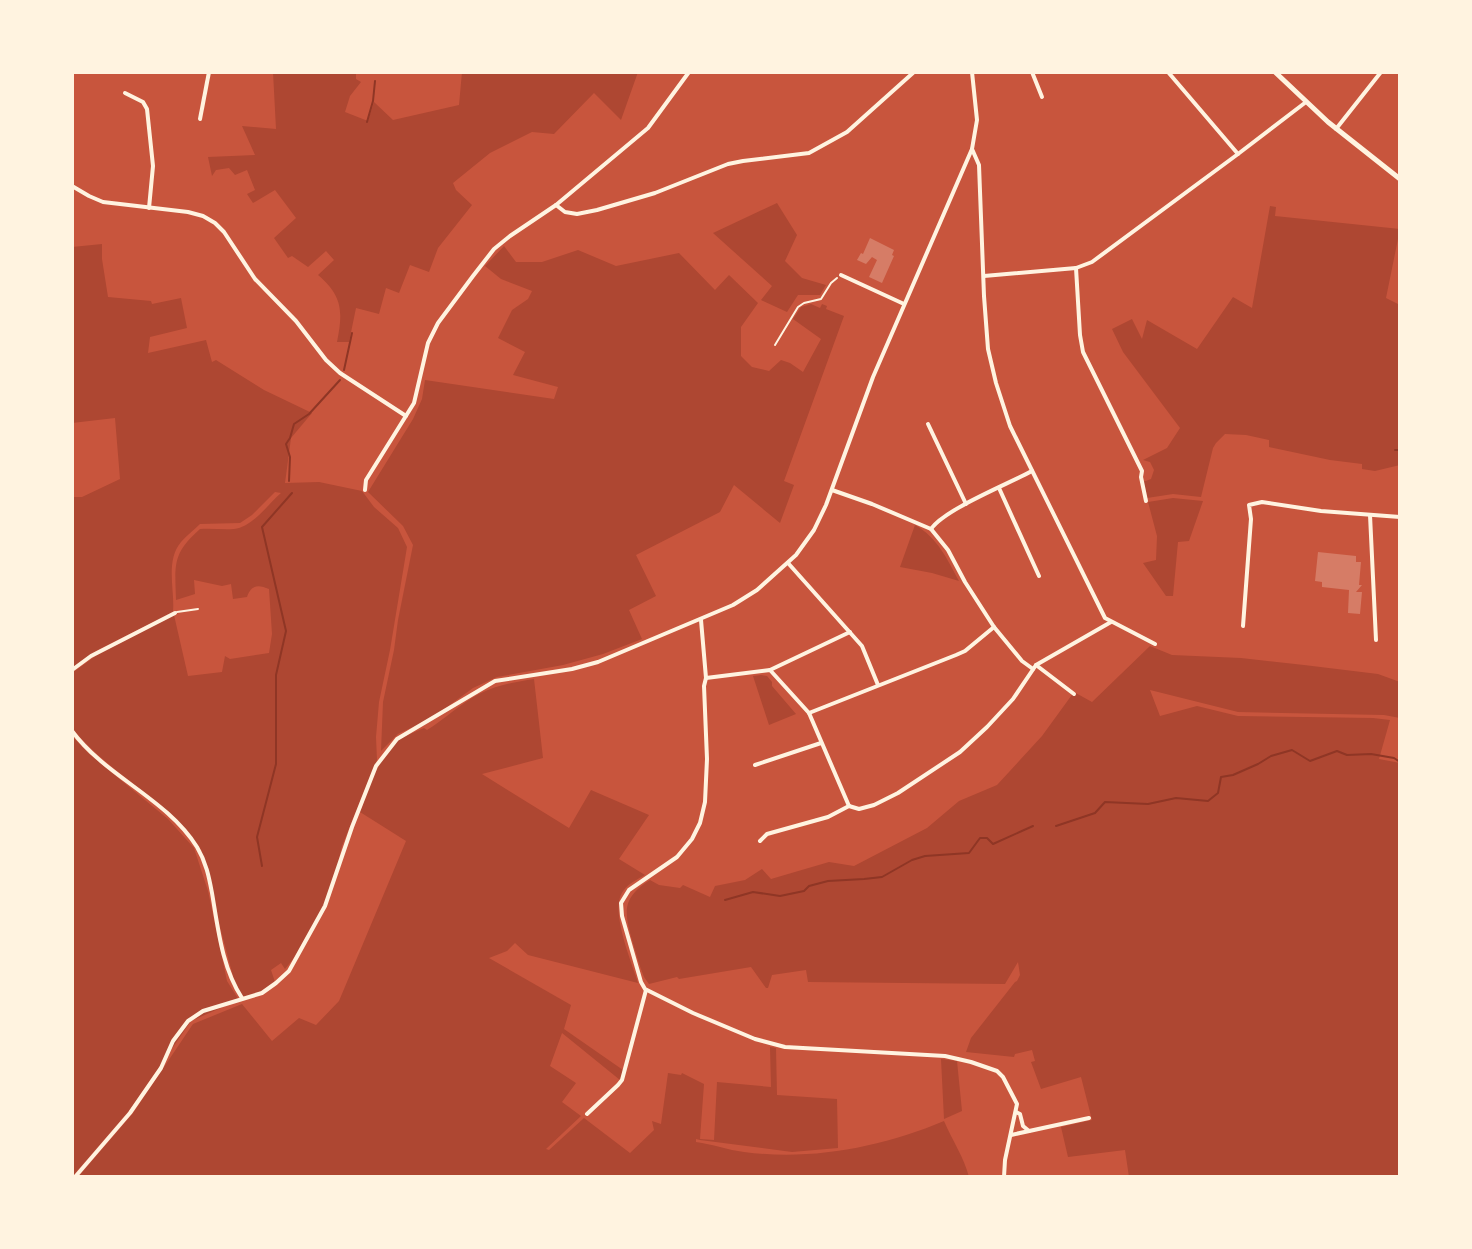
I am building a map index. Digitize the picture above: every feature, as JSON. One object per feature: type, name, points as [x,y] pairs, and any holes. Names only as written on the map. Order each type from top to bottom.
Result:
[{"type":"main road","points":[[1275,72],[1336,129],[1400,179]]},
{"type":"street","points":[[200,119],[209,72]]},
{"type":"street","points":[[365,490],[366,480],[414,403],[428,343],[447,309],[494,249],[556,205],[648,128],[689,72]]},
{"type":"street","points":[[556,205],[565,212],[577,214],[597,210],[655,193],[728,164],[809,153],[847,132],[914,72]]},
{"type":"street","points":[[75,1177],[130,1113],[188,1021],[203,1011],[262,993],[289,971],[325,906],[376,766],[397,739],[495,681],[598,662],[701,619],[742,600],[788,563],[814,530],[832,490],[873,377],[972,149],[977,120],[972,72]]},
{"type":"street","points":[[1032,72],[1042,97]]},
{"type":"street","points":[[1168,72],[1238,154]]},
{"type":"street","points":[[1336,129],[1381,72]]},
{"type":"street","points":[[125,93],[143,102],[147,109],[153,166],[149,208]]},
{"type":"street","points":[[984,276],[1076,268],[1092,262],[1306,102]]},
{"type":"street","points":[[972,149],[979,165],[988,349],[1010,426],[1105,618],[1155,644]]},
{"type":"street","points":[[72,186],[103,202],[196,214],[215,223],[255,279],[296,321],[326,360],[340,373],[406,416]]},
{"type":"street","points":[[1076,268],[1083,352],[1142,471],[1146,501]]},
{"type":"street","points":[[841,275],[904,304]]},
{"type":"street","points":[[928,424],[966,504]]},
{"type":"street","points":[[931,529],[936,521],[1032,471]]},
{"type":"street","points":[[999,488],[1039,576]]},
{"type":"street","points":[[832,490],[931,529],[948,550],[994,627],[1022,661],[1074,694]]},
{"type":"street","points":[[1243,626],[1251,519],[1249,505],[1262,502],[1321,511],[1400,517]]},
{"type":"street","points":[[1370,515],[1376,640]]},
{"type":"street","points":[[788,563],[862,646],[878,685]]},
{"type":"street","points":[[72,670],[91,656],[175,613]]},
{"type":"street","points":[[701,619],[706,678],[706,779],[700,823],[695,835],[678,856],[632,887],[621,903],[642,985],[646,990],[744,1035],[777,1046],[945,1056],[992,1068],[1003,1077],[1016,1102],[1004,1177]]},
{"type":"street","points":[[760,841],[767,834],[828,817],[849,806],[859,809],[874,805],[898,793],[960,752],[1013,699],[1035,667],[1111,622]]},
{"type":"street","points":[[809,713],[965,651],[994,627]]},
{"type":"street","points":[[706,678],[770,670],[850,632]]},
{"type":"street","points":[[770,670],[809,713],[849,806]]},
{"type":"street","points":[[72,731],[87,749],[165,812],[197,846],[206,864],[228,970],[242,998]]},
{"type":"street","points":[[755,765],[821,743]]},
{"type":"street","points":[[587,1114],[622,1080],[646,990]]},
{"type":"street","points":[[1016,1112],[1029,1131]]},
{"type":"street","points":[[1011,1135],[1089,1118]]},
{"type":"lane","points":[[175,613],[198,609]]},
{"type":"path","points":[[775,345],[798,307],[821,299],[831,283],[841,275]]},
{"type":"shaded area","points":[[273,72],[356,72],[356,79],[361,82],[350,96],[345,112],[368,121],[374,102],[393,120],[459,105],[462,72],[638,72],[621,120],[594,93],[554,134],[532,132],[490,153],[453,183],[472,205],[438,248],[429,272],[410,265],[399,293],[386,288],[379,314],[356,308],[349,342],[337,342],[339,305],[332,290],[318,275],[334,260],[326,251],[308,267],[292,256],[288,258],[274,238],[296,218],[275,190],[253,203],[247,194],[255,190],[247,170],[235,175],[229,168],[216,170],[212,176],[208,157],[255,155],[242,126],[276,129]]},
{"type":"shaded area","points":[[777,203],[797,235],[785,261],[802,278],[826,285],[820,295],[798,295],[787,312],[761,300],[772,286],[713,233]]},
{"type":"shaded area","points":[[1270,206],[1276,207],[1275,216],[1400,229],[1386,298],[1400,305],[1400,465],[1375,471],[1362,469],[1362,464],[1269,447],[1269,440],[1225,434],[1213,448],[1201,497],[1173,494],[1147,498],[1143,482],[1151,479],[1154,470],[1150,462],[1143,460],[1167,448],[1180,428],[1123,352],[1112,329],[1132,319],[1142,339],[1147,320],[1197,349],[1233,297],[1252,308]]},
{"type":"shaded area","points":[[102,244],[108,297],[151,301],[152,304],[181,298],[187,328],[150,337],[148,353],[206,340],[212,362],[216,360],[264,390],[312,413],[291,438],[285,483],[319,482],[362,491],[374,507],[398,528],[407,547],[379,702],[377,760],[342,846],[335,876],[323,907],[294,958],[285,969],[281,963],[271,970],[275,982],[261,993],[243,999],[234,980],[202,851],[173,817],[104,760],[72,728],[72,673],[97,655],[174,615],[188,676],[222,672],[225,656],[230,659],[269,653],[272,634],[269,589],[255,587],[247,597],[233,599],[231,584],[222,586],[194,580],[195,594],[176,600],[176,568],[184,546],[200,529],[241,527],[254,520],[281,493],[275,492],[240,523],[200,524],[181,542],[173,558],[173,612],[96,651],[72,668],[72,497],[82,497],[120,479],[115,418],[72,423],[72,247]]},
{"type":"shaded area","points":[[504,246],[516,262],[542,262],[578,250],[616,266],[679,253],[715,290],[729,275],[758,303],[741,327],[741,356],[752,367],[769,371],[781,360],[803,372],[821,339],[793,319],[801,307],[811,304],[820,308],[822,304],[827,306],[826,309],[844,316],[784,481],[794,485],[780,523],[734,485],[720,512],[636,555],[656,596],[629,610],[642,639],[563,665],[497,677],[473,688],[432,718],[398,734],[381,751],[383,702],[413,545],[403,526],[368,492],[413,419],[422,399],[425,380],[554,399],[558,387],[513,375],[525,352],[498,338],[512,310],[528,299],[532,291],[501,279],[485,266]]},
{"type":"shaded area","points":[[1173,498],[1203,501],[1189,541],[1178,542],[1173,596],[1166,596],[1143,563],[1156,560],[1157,536],[1148,502]]},
{"type":"shaded area","points":[[915,525],[936,543],[959,581],[900,567]]},
{"type":"shaded area","points":[[1150,646],[1172,655],[1304,665],[1378,674],[1400,682],[1400,718],[1384,715],[1238,712],[1150,690],[1160,716],[1197,706],[1238,716],[1390,720],[1379,759],[1400,763],[1400,1177],[1129,1177],[1125,1150],[1068,1157],[1061,1127],[1092,1120],[1081,1077],[1041,1089],[1031,1062],[1035,1061],[1032,1050],[1015,1054],[1014,1057],[966,1052],[971,1038],[1017,981],[1020,975],[1018,962],[1005,984],[808,982],[806,970],[772,975],[766,988],[751,967],[649,984],[644,977],[627,913],[634,893],[650,880],[659,885],[680,888],[683,885],[710,897],[715,886],[745,880],[762,869],[771,879],[829,862],[854,866],[927,828],[959,801],[997,785],[1042,736],[1074,692],[1092,702]]},
{"type":"shaded area","points":[[753,676],[767,676],[796,714],[769,725]]},
{"type":"shaded area","points":[[534,679],[543,758],[482,774],[569,828],[591,790],[649,815],[619,859],[645,875],[624,890],[619,909],[623,935],[638,983],[528,955],[515,943],[507,951],[489,958],[571,1005],[564,1029],[623,1070],[620,1080],[562,1033],[550,1066],[576,1083],[562,1102],[581,1116],[546,1149],[549,1150],[584,1118],[630,1153],[654,1130],[652,1121],[661,1124],[668,1073],[682,1073],[704,1084],[700,1139],[714,1140],[717,1082],[771,1087],[770,1047],[776,1048],[777,1095],[837,1099],[838,1148],[792,1152],[696,1139],[696,1142],[770,1154],[821,1153],[871,1145],[944,1121],[969,1177],[78,1177],[133,1113],[193,1024],[242,1004],[272,1041],[299,1018],[316,1025],[339,1001],[406,841],[360,812],[383,758],[398,741],[424,728],[427,730],[479,694],[499,686]]},
{"type":"shaded area","points":[[72,736],[168,819],[194,848],[208,891],[227,981],[239,1000],[191,1021],[129,1111],[72,1177]]},
{"type":"shaded area","points":[[941,1059],[957,1061],[962,1111],[944,1119]]},
{"type":"building","points":[[870,238],[894,250],[882,283],[869,277],[877,260],[872,257],[866,264],[857,260]]},
{"type":"building","points":[[1318,552],[1356,556],[1356,562],[1361,562],[1359,585],[1362,585],[1356,592],[1362,592],[1360,614],[1348,613],[1349,590],[1322,587],[1322,582],[1315,581]]},
{"type":"waterway","points":[[367,122],[375,81]]},
{"type":"waterway","points":[[344,370],[352,333]]},
{"type":"waterway","points":[[289,481],[290,457],[286,444],[294,424],[309,414],[340,380]]},
{"type":"waterway","points":[[1395,450],[1400,450]]},
{"type":"waterway","points":[[262,866],[257,837],[276,764],[276,675],[286,631],[262,527],[292,493]]},
{"type":"waterway","points":[[1056,826],[1095,813],[1105,802],[1148,804],[1176,798],[1208,801],[1218,793],[1221,777],[1292,750],[1310,761],[1337,751],[1347,755],[1371,754],[1394,758],[1400,762]]},
{"type":"waterway","points":[[725,900],[753,892],[780,896],[828,881],[882,877],[912,860],[969,853],[980,838],[987,838],[993,844],[1033,826]]}]
